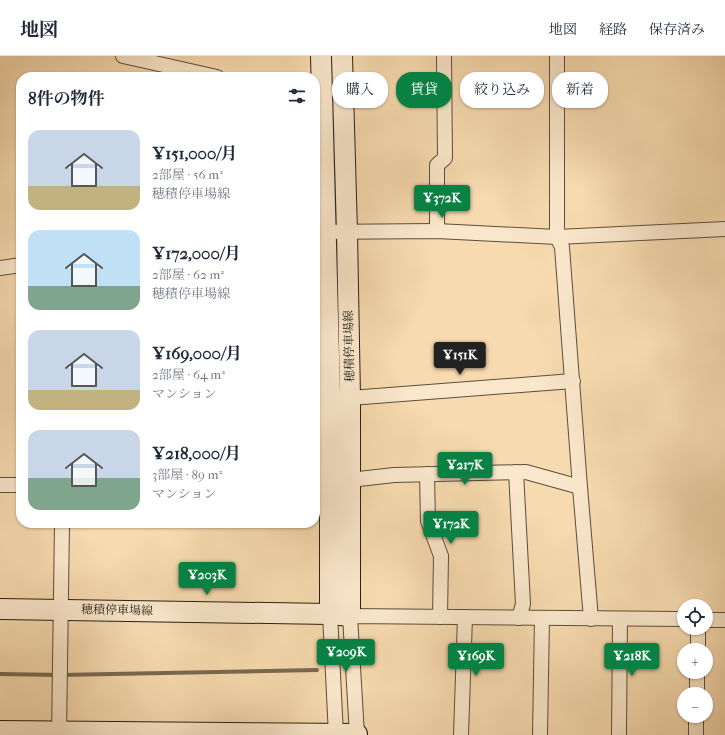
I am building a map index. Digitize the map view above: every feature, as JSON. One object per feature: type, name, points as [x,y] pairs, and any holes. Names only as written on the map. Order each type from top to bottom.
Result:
[{"type":"main road","name":"穂積停車場線","points":[[319,72],[321,56]]},
{"type":"main road","name":"穂積停車場線","points":[[0,609],[330,614],[350,616],[348,232],[342,56]]},
{"type":"main road","name":"穂積停車場線","points":[[320,232],[330,394],[323,490],[330,614]]},
{"type":"main road","points":[[0,731],[59,733],[357,734]]},
{"type":"street","points":[[123,56],[195,72]]},
{"type":"street","points":[[437,231],[437,165],[445,158],[444,56]]},
{"type":"street","points":[[557,56],[557,238],[562,248],[591,619]]},
{"type":"street","points":[[320,232],[437,231],[557,238],[725,229]]},
{"type":"street","points":[[0,268],[16,266]]},
{"type":"street","points":[[350,398],[573,381]]},
{"type":"street","points":[[516,472],[523,604],[519,618]]},
{"type":"street","points":[[350,480],[394,475],[526,472],[580,487]]},
{"type":"street","points":[[427,474],[428,521],[441,556],[440,617]]},
{"type":"street","points":[[0,485],[16,485]]},
{"type":"street","points":[[59,733],[62,528]]},
{"type":"street","points":[[330,614],[336,735]]},
{"type":"street","points":[[357,734],[350,616],[677,620]]},
{"type":"street","points":[[461,735],[465,618]]},
{"type":"street","points":[[540,735],[542,618]]},
{"type":"street","points":[[619,735],[620,619]]},
{"type":"street","points":[[713,620],[725,620]]},
{"type":"street","points":[[696,723],[696,735]]},
{"type":"waterway","points":[[0,674],[60,675],[317,670]]}]
